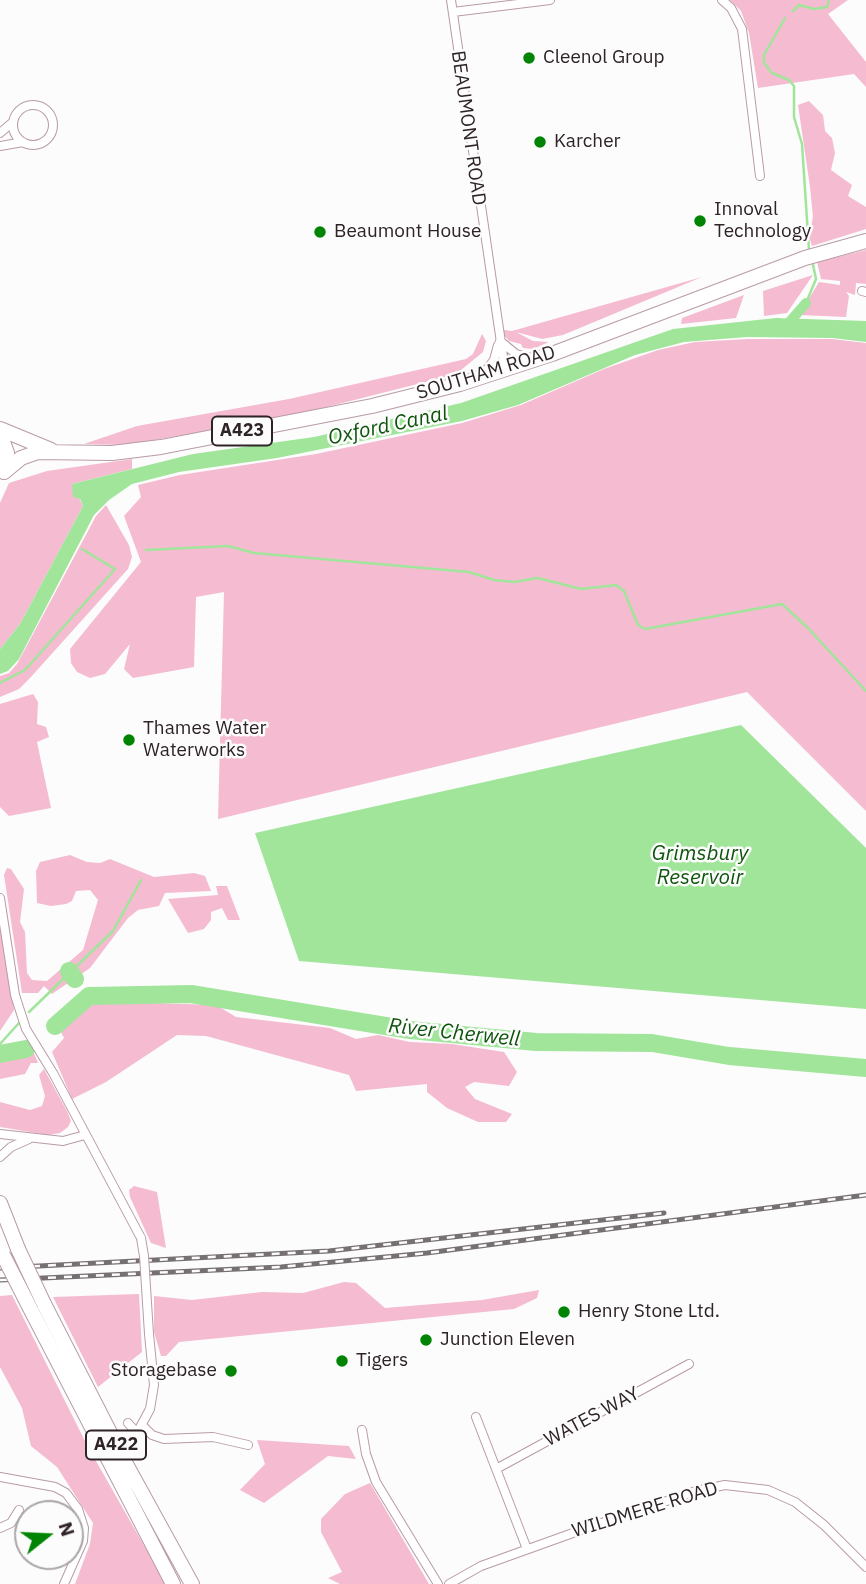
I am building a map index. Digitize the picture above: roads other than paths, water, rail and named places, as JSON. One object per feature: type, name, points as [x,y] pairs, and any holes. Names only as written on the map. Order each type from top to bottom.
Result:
[{"type":"highway","name":"SOUTHAM ROAD","points":[[0,431],[51,450],[112,453],[161,447],[372,406],[541,358],[811,256],[866,241]]},
{"type":"highway","points":[[0,431],[7,453],[2,475]]},
{"type":"highway","name":"SOUTHAM ROAD","points":[[2,475],[21,458],[51,450]]},
{"type":"highway","name":"A422","points":[[0,1203],[19,1249],[37,1306],[173,1584]]},
{"type":"highway","name":"A422","points":[[1,1252],[37,1306],[192,1584]]},
{"type":"street","name":"BEAUMONT ROAD","points":[[451,0],[505,370]]},
{"type":"street","points":[[453,12],[550,0]]},
{"type":"street","points":[[722,0],[731,8],[742,29],[760,176]]},
{"type":"street","points":[[0,133],[14,121],[21,110],[33,106],[44,109],[52,119],[52,130],[47,140],[36,145],[23,142],[0,146]]},
{"type":"street","points":[[14,121],[15,133],[23,142]]},
{"type":"street","points":[[480,377],[494,360],[499,339],[516,354],[541,358]]},
{"type":"street","points":[[0,898],[15,995],[28,1032],[141,1238],[145,1256],[153,1396],[143,1426],[134,1433],[128,1423]]},
{"type":"street","points":[[0,1134],[63,1141],[85,1135]]},
{"type":"street","points":[[0,1157],[11,1147],[32,1138]]},
{"type":"street","name":"WATES WAY","points":[[496,1469],[689,1364]]},
{"type":"street","points":[[476,1417],[527,1549]]},
{"type":"street","points":[[143,1426],[152,1435],[164,1439],[213,1437],[248,1445]]},
{"type":"street","points":[[362,1430],[366,1454],[376,1482],[438,1584]]},
{"type":"street","points":[[0,1477],[55,1487],[66,1493],[78,1509],[83,1523],[83,1541],[64,1584]]},
{"type":"street","name":"WILDMERE ROAD","points":[[449,1584],[481,1566],[696,1491],[739,1485],[768,1490],[795,1502],[824,1525],[866,1567]]},
{"type":"street","points":[[0,1528],[11,1523],[14,1518]]},
{"type":"water","name":"Oxford Canal","points":[[776,318],[866,321],[866,342],[832,338],[747,337],[684,342],[635,355],[518,405],[462,421],[277,458],[179,472],[132,484],[109,500],[94,515],[19,659],[8,671],[0,674],[0,649],[20,624],[83,506],[80,499],[73,497],[72,484],[193,454],[314,437],[461,403],[673,329]]},
{"type":"water","name":"Grimsbury Reservoir","points":[[741,725],[866,848],[866,1009],[299,961],[255,833]]},
{"type":"waterway","points":[[793,11],[799,5],[814,9],[827,7],[829,0]]},
{"type":"waterway","points":[[785,18],[764,55],[764,63],[772,73],[789,80],[794,86],[794,117],[802,144],[809,250]]},
{"type":"waterway","points":[[806,303],[816,279],[812,260]]},
{"type":"waterway","points":[[786,326],[806,303]]},
{"type":"waterway","points":[[146,550],[228,546],[254,553],[469,572],[494,580],[514,582],[538,578],[581,589],[616,585],[624,591],[638,625],[645,629],[782,604],[866,691]]},
{"type":"waterway","points":[[0,683],[25,670],[115,569],[82,549]]},
{"type":"waterway","points":[[29,1012],[113,931],[141,880]]},
{"type":"waterway","points":[[69,971],[75,979]]},
{"type":"waterway","name":"River Cherwell","points":[[55,1026],[89,996],[191,994],[410,1030],[536,1042],[652,1043],[729,1056],[866,1068]]},
{"type":"waterway","points":[[0,1044],[19,1023]]},
{"type":"waterway","name":"River Cherwell","points":[[0,1054],[26,1049]]},
{"type":"railway","points":[[0,1280],[281,1267],[427,1253],[866,1195]]},
{"type":"railway","points":[[0,1268],[329,1251],[664,1213]]},
{"type":"place","name":"Cleenol Group","points":[[529,58]]},
{"type":"place","name":"Karcher","points":[[540,142]]},
{"type":"place","name":"Innoval Technology","points":[[700,221]]},
{"type":"place","name":"Beaumont House","points":[[320,232]]},
{"type":"place","name":"Thames Water Waterworks","points":[[129,740]]},
{"type":"place","name":"Henry Stone Ltd.","points":[[564,1312]]},
{"type":"place","name":"Junction Eleven","points":[[426,1340]]},
{"type":"place","name":"Tigers","points":[[342,1361]]},
{"type":"place","name":"Storagebase","points":[[231,1371]]}]
